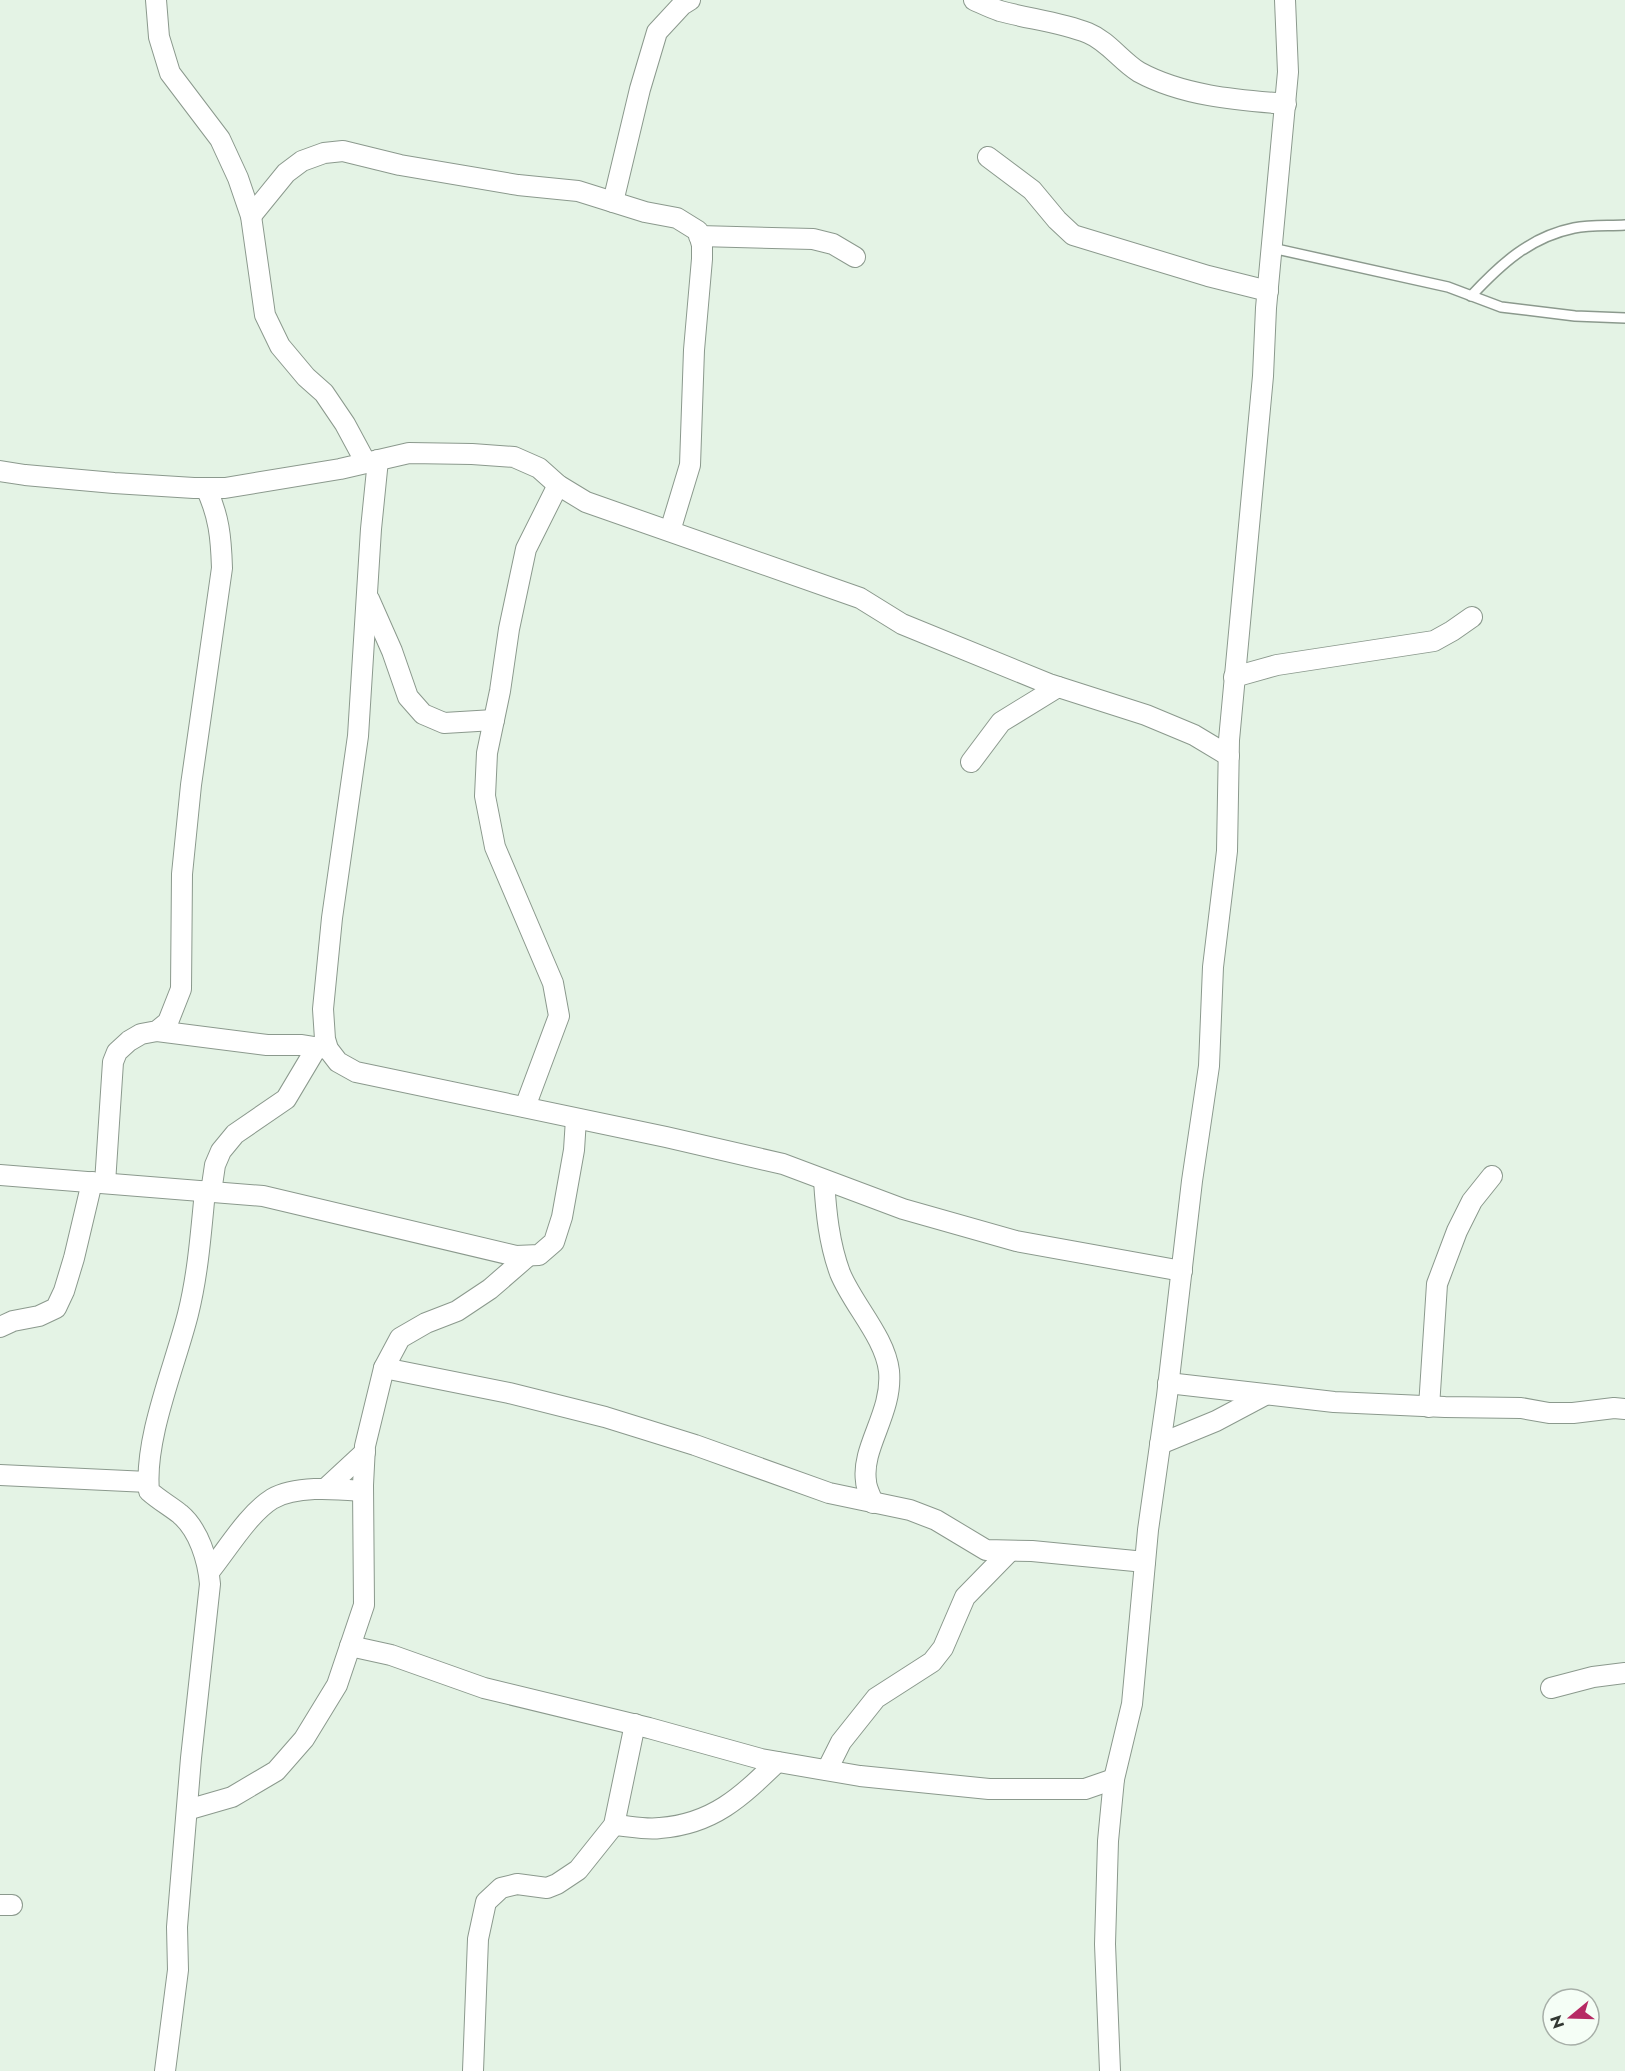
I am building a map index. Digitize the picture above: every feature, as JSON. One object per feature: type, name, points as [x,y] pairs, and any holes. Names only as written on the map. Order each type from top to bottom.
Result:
[{"type":"street","points":[[156,0],[159,37],[170,73],[220,139],[238,178],[251,216],[265,315],[280,346],[306,377],[324,393],[372,462],[368,596],[358,736],[333,918],[323,1009],[325,1039],[323,1048],[286,1099],[235,1134],[221,1151],[215,1165],[208,1192],[188,1312],[156,1428],[147,1472],[149,1491],[181,1515],[195,1533],[209,1572],[210,1584],[177,1927],[178,1970],[165,2071]]},
{"type":"street","points":[[613,202],[640,89],[657,32],[682,5],[690,0]]},
{"type":"street","points":[[974,0],[998,10],[1073,27],[1094,36],[1138,71],[1163,83],[1198,93],[1246,101],[1286,104]]},
{"type":"street","points":[[1110,2071],[1105,1944],[1108,1841],[1114,1779],[1132,1704],[1145,1562],[1209,1066],[1214,967],[1227,851],[1230,725],[1286,104],[1288,72],[1285,0]]},
{"type":"street","points":[[251,216],[286,173],[302,161],[324,153],[343,151],[400,165],[518,185],[578,191],[645,212],[676,218],[698,231],[702,245],[702,259],[694,350],[690,465],[670,531]]},
{"type":"street","points":[[988,157],[1032,190],[1073,235],[1208,276],[1268,291]]},
{"type":"street","points":[[699,236],[813,238],[833,244],[855,257]]},
{"type":"street","points":[[0,471],[92,481],[206,488],[235,486],[372,462],[409,453],[514,457],[539,468],[558,485],[586,502],[860,598],[902,624],[1058,687],[1146,715],[1194,735],[1228,756]]},
{"type":"street","points":[[525,1107],[559,1016],[553,983],[495,847],[485,796],[487,753],[526,549],[558,485]]},
{"type":"street","points":[[157,1031],[168,1022],[181,989],[183,863],[199,721],[222,568],[221,533],[215,508],[206,488]]},
{"type":"street","points":[[368,596],[392,651],[408,697],[423,714],[444,723],[494,720]]},
{"type":"street","points":[[1234,677],[1277,665],[1434,641],[1472,617]]},
{"type":"street","points":[[971,762],[1001,722],[1058,687]]},
{"type":"street","points":[[1194,735],[1205,735],[1230,725]]},
{"type":"street","points":[[0,1327],[13,1321],[39,1316],[56,1308],[64,1291],[98,1182],[113,1062],[117,1052],[129,1041],[141,1034],[157,1031],[267,1045],[302,1045],[323,1048],[338,1062],[356,1071],[783,1164],[903,1209],[1016,1241],[1182,1271]]},
{"type":"street","points":[[0,1175],[263,1196],[516,1256],[539,1255],[554,1242],[562,1216],[574,1150],[576,1119]]},
{"type":"street","points":[[1429,1407],[1437,1284],[1457,1231],[1472,1201],[1492,1176]]},
{"type":"street","points":[[824,1180],[829,1235],[841,1275],[882,1348],[889,1370],[888,1400],[866,1462],[866,1482],[873,1503]]},
{"type":"street","points":[[187,1810],[232,1797],[276,1771],[304,1739],[337,1685],[364,1605],[365,1452],[377,1389],[384,1368],[400,1338],[426,1323],[457,1311],[490,1289],[528,1256]]},
{"type":"street","points":[[384,1368],[509,1393],[605,1417],[695,1444],[829,1493],[910,1510],[936,1520],[986,1550],[1032,1551],[1145,1562]]},
{"type":"street","points":[[1168,1383],[1334,1402],[1429,1407],[1521,1408],[1549,1413],[1625,1409]]},
{"type":"street","points":[[1160,1444],[1216,1421],[1264,1395]]},
{"type":"street","points":[[325,1489],[365,1452]]},
{"type":"street","points":[[0,1475],[148,1482]]},
{"type":"street","points":[[209,1572],[245,1526],[273,1498],[293,1492],[325,1489],[363,1491]]},
{"type":"street","points":[[826,1770],[841,1742],[876,1698],[932,1662],[943,1648],[965,1597],[1009,1552]]},
{"type":"street","points":[[350,1646],[391,1654],[484,1688],[777,1761],[860,1776],[989,1789],[1085,1789],[1114,1779]]},
{"type":"street","points":[[1551,1688],[1593,1677],[1625,1673]]},
{"type":"street","points":[[473,2071],[478,1939],[486,1902],[501,1888],[517,1884],[547,1888],[578,1870],[614,1825],[635,1724]]},
{"type":"street","points":[[614,1825],[658,1829],[692,1823],[717,1813],[749,1789],[777,1761]]},
{"type":"lane","points":[[1471,296],[1498,267],[1542,237],[1575,228],[1625,225]]},
{"type":"lane","points":[[1272,248],[1448,287],[1501,307],[1575,316],[1625,318]]}]
